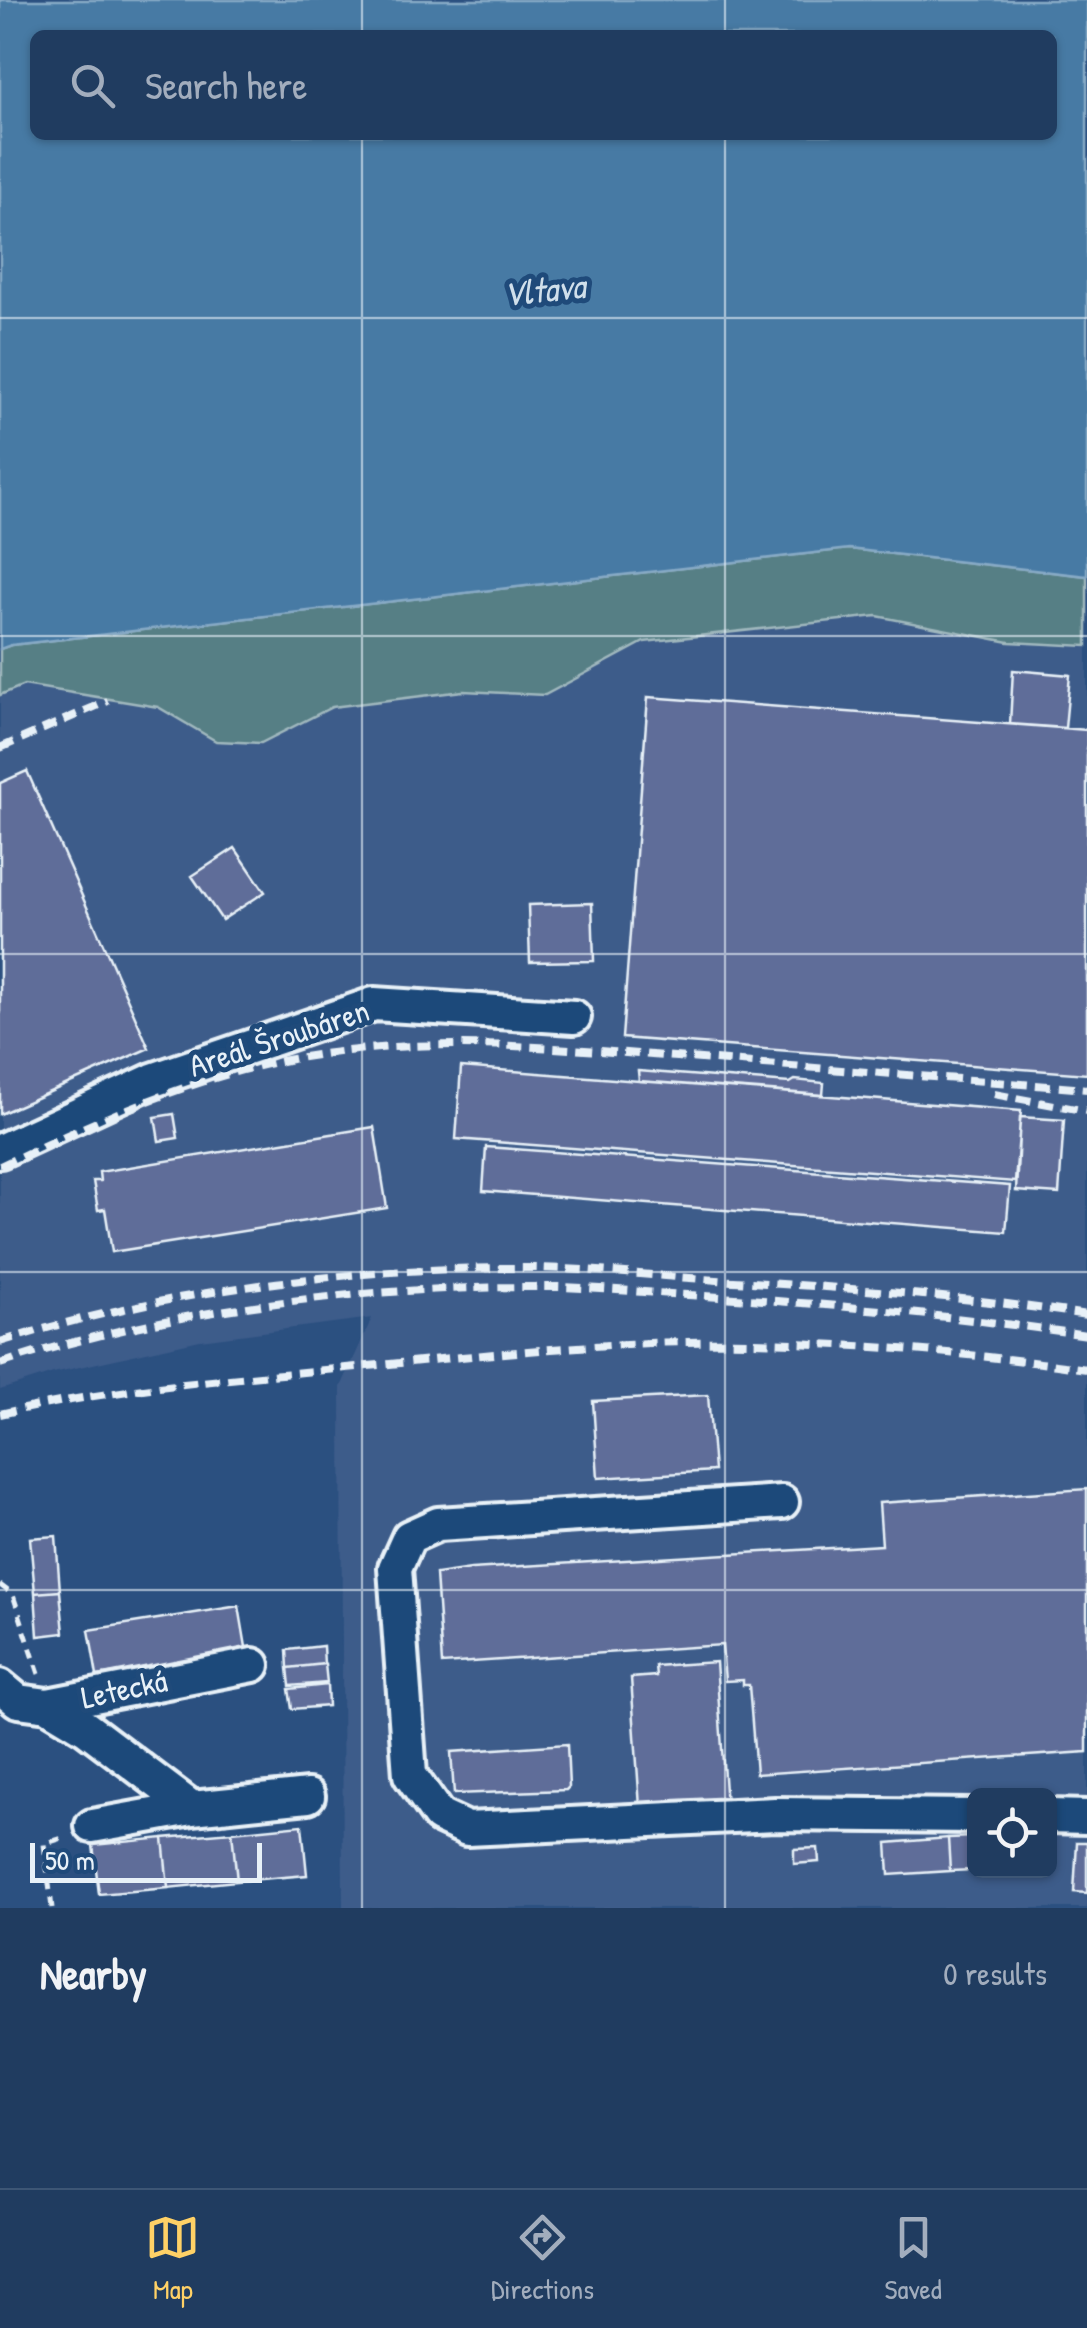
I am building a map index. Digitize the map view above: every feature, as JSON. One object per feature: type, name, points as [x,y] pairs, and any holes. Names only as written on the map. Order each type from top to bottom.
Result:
[{"type":"lane","name":"Areál Šroubáren","points":[[0,1151],[154,1080],[374,1004],[574,1017]]},
{"type":"lane","points":[[782,1502],[438,1524],[409,1537],[395,1568],[410,1776],[439,1816],[467,1829],[775,1814],[967,1816]]},
{"type":"lane","name":"Letecká","points":[[0,1686],[18,1701],[48,1706],[253,1665]]},
{"type":"lane","points":[[48,1706],[86,1728],[192,1808]]},
{"type":"lane","points":[[92,1826],[192,1808],[308,1796]]},
{"type":"lane","points":[[1057,1816],[1087,1817]]},
{"type":"path","points":[[0,1585],[13,1595],[48,1706]]},
{"type":"path","points":[[35,1847],[44,1844]]},
{"type":"path","points":[[48,1862],[52,1908]]},
{"type":"shaded area","points":[[1087,590],[1087,1908],[343,1908],[341,1387],[372,1318],[200,1340],[53,1373],[0,1390],[0,649]]},
{"type":"green space","points":[[849,549],[1087,576],[1087,646],[1009,642],[877,616],[644,642],[545,695],[463,691],[332,707],[261,743],[216,741],[158,707],[24,685],[0,695],[0,649],[11,645]]},
{"type":"water","name":"Vltava","points":[[0,0],[1087,0],[1087,576],[849,549],[0,649]]},
{"type":"building","points":[[1013,670],[1070,675],[1065,728],[1010,724]]},
{"type":"building","points":[[648,697],[1087,730],[1087,1074],[622,1038]]},
{"type":"building","points":[[27,771],[149,1048],[0,1114],[0,783]]},
{"type":"building","points":[[235,848],[265,892],[222,920],[192,876]]},
{"type":"building","points":[[592,903],[594,961],[530,962],[528,905]]},
{"type":"building","points":[[461,1067],[1021,1111],[1015,1182],[456,1139]]},
{"type":"building","points":[[638,1071],[824,1083],[823,1095],[639,1081]]},
{"type":"building","points":[[174,1114],[178,1138],[159,1141],[155,1117]]},
{"type":"building","points":[[1020,1117],[1064,1120],[1059,1194],[1016,1191]]},
{"type":"building","points":[[374,1127],[387,1208],[112,1252],[105,1209],[98,1210],[93,1181],[100,1181],[99,1172]]},
{"type":"building","points":[[486,1147],[1010,1186],[1006,1232],[483,1191]]},
{"type":"building","points":[[708,1395],[714,1471],[598,1478],[593,1401]]},
{"type":"building","points":[[1087,1489],[1087,1752],[756,1774],[749,1685],[743,1685],[743,1680],[725,1681],[722,1645],[442,1664],[436,1574],[882,1545],[879,1503]]},
{"type":"building","points":[[56,1536],[60,1591],[35,1593],[30,1538]]},
{"type":"building","points":[[60,1591],[64,1633],[38,1636],[35,1593]]},
{"type":"building","points":[[239,1606],[247,1653],[97,1676],[89,1630]]},
{"type":"building","points":[[323,1646],[324,1664],[288,1668],[287,1650]]},
{"type":"building","points":[[716,1662],[726,1806],[640,1807],[631,1678],[656,1676],[655,1666]]},
{"type":"building","points":[[325,1664],[327,1683],[290,1686],[288,1668]]},
{"type":"building","points":[[327,1685],[328,1706],[292,1709],[289,1689]]},
{"type":"building","points":[[567,1744],[566,1790],[454,1794],[451,1752]]},
{"type":"building","points":[[302,1825],[307,1875],[237,1881],[232,1832]]},
{"type":"building","points":[[232,1832],[237,1881],[168,1888],[163,1838]]},
{"type":"building","points":[[967,1837],[967,1870],[950,1871],[948,1838]]},
{"type":"building","points":[[163,1838],[168,1888],[99,1894],[93,1845]]},
{"type":"building","points":[[948,1838],[950,1871],[889,1875],[887,1843]]},
{"type":"building","points":[[1077,1842],[1087,1842],[1087,1893],[1074,1892]]},
{"type":"building","points":[[818,1848],[819,1862],[794,1864],[794,1849]]},
{"type":"railway","points":[[0,748],[108,701]]},
{"type":"railway","points":[[0,1166],[107,1118],[216,1078],[292,1059],[395,1047],[547,1048],[1087,1089]]},
{"type":"railway","points":[[994,1094],[1087,1111]]},
{"type":"railway","points":[[0,1342],[195,1295],[329,1277],[463,1269],[581,1270],[822,1287],[955,1298],[1087,1315]]},
{"type":"railway","points":[[0,1364],[129,1328],[195,1315],[329,1297],[462,1288],[569,1287],[788,1302],[1087,1335]]},
{"type":"railway","points":[[0,1414],[86,1397],[216,1381],[644,1343],[837,1345],[1087,1369]]}]
